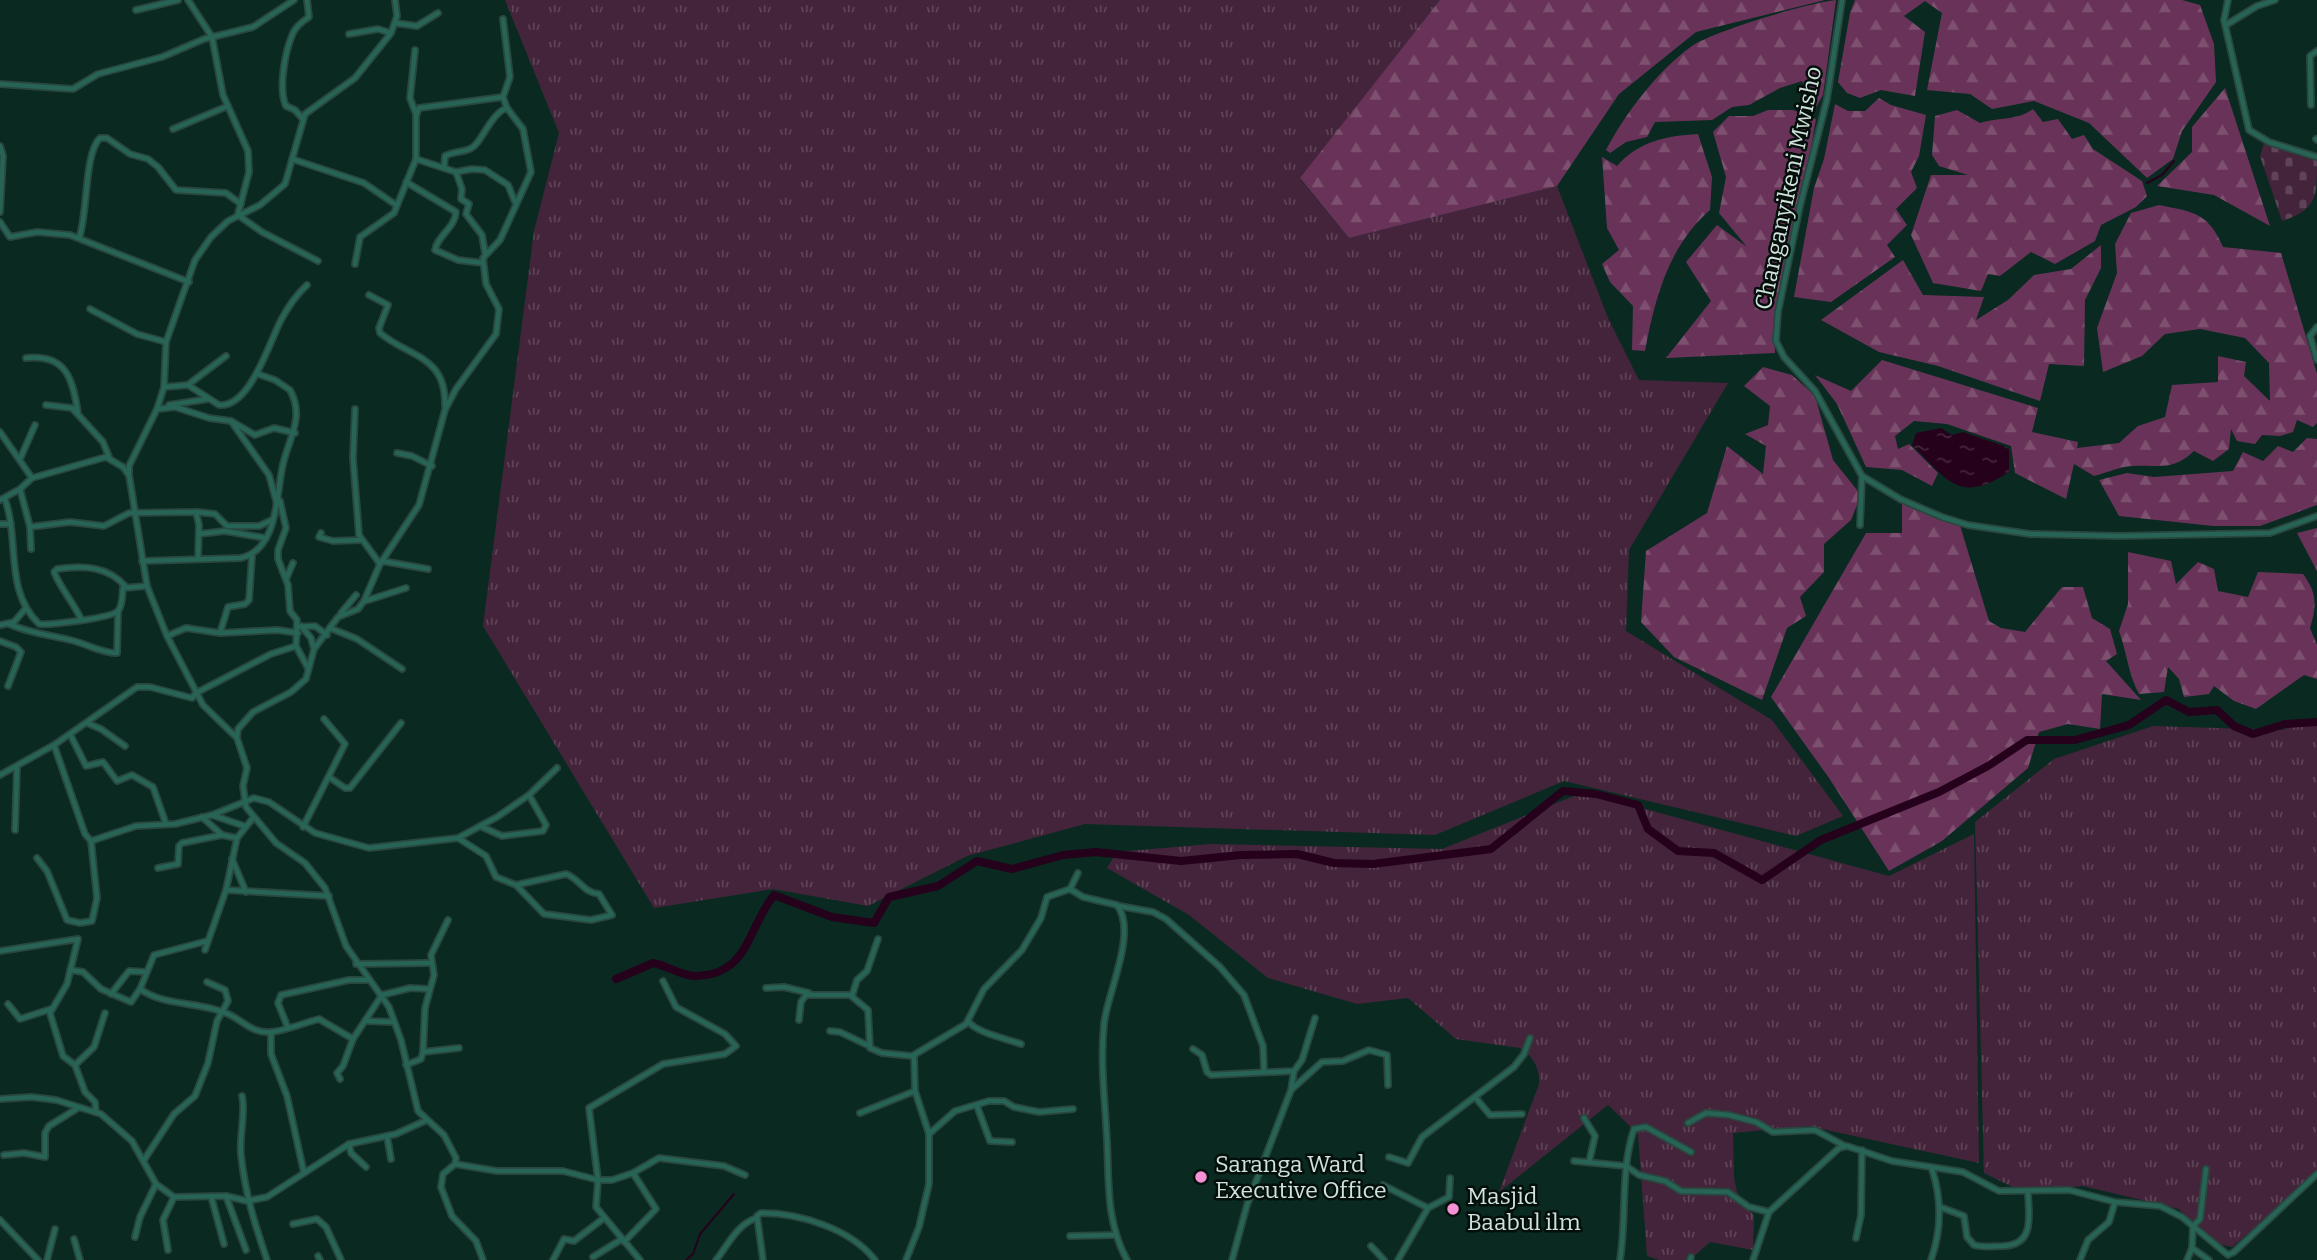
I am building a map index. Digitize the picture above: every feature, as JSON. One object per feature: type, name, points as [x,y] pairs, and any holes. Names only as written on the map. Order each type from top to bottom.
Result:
[{"type":"street","points":[[136,10],[178,0]]},
{"type":"street","points":[[188,0],[212,37],[228,106],[248,150],[249,172],[237,215]]},
{"type":"street","points":[[0,85],[74,89],[98,74],[162,57],[212,37],[261,23],[294,0]]},
{"type":"street","points":[[303,119],[295,110],[286,106],[283,97],[289,46],[296,27],[309,17],[307,0]]},
{"type":"street","points":[[395,0],[395,23],[391,33],[355,78],[313,105],[303,119],[290,172],[278,190],[260,205],[237,215],[211,237],[201,250],[166,342],[164,387],[157,409],[129,466],[129,475],[133,513],[147,586],[167,636],[203,705],[237,738],[247,768],[244,800],[253,818],[276,843],[305,863],[329,896],[339,930],[356,964],[382,995],[394,1022],[418,1111],[444,1135],[456,1158],[455,1164],[443,1174],[441,1187],[452,1216],[476,1241],[483,1260]]},
{"type":"street","name":"Changanyikeni Mwisho","points":[[1842,0],[1827,99],[1800,206],[1778,313],[1776,341],[1784,357],[1815,391],[1862,476],[1900,499],[1942,517],[1968,525],[2031,534],[2119,536],[2270,533],[2317,516]]},
{"type":"street","points":[[2228,0],[2224,13],[2249,130],[2269,142],[2317,157]]},
{"type":"street","points":[[2226,25],[2257,6],[2274,0]]},
{"type":"street","points":[[395,23],[417,26],[438,13]]},
{"type":"street","points":[[485,253],[500,240],[531,172],[523,129],[507,108],[503,97],[510,77],[502,19]]},
{"type":"street","points":[[349,34],[378,29],[391,33]]},
{"type":"street","points":[[355,264],[360,237],[381,225],[396,206],[416,159],[416,114],[411,98],[415,50]]},
{"type":"street","points":[[2311,105],[2310,56],[2317,51]]},
{"type":"street","points":[[416,114],[419,108],[433,103],[503,97]]},
{"type":"street","points":[[173,129],[228,106]]},
{"type":"street","points":[[444,168],[445,156],[463,152],[476,144],[499,112],[507,108]]},
{"type":"street","points":[[79,238],[85,222],[84,190],[91,172],[95,145],[100,138],[107,138],[130,154],[148,159],[176,190],[226,193],[241,204]]},
{"type":"street","points":[[0,146],[3,156],[0,212]]},
{"type":"street","points":[[292,159],[364,183],[396,206]]},
{"type":"street","points":[[416,159],[456,172],[485,170],[508,185],[515,205]]},
{"type":"street","points":[[338,617],[358,609],[364,601],[381,563],[419,505],[432,466],[445,410],[456,389],[495,334],[499,309],[486,284],[482,235],[466,214],[469,205],[461,199],[463,189],[456,172]]},
{"type":"street","points":[[406,182],[456,212],[453,224],[436,245],[436,250],[458,260],[483,263]]},
{"type":"street","points":[[237,215],[262,232],[318,261]]},
{"type":"street","points":[[0,222],[10,237],[54,232],[79,238],[189,282]]},
{"type":"street","points":[[188,385],[219,405],[229,405],[258,374],[282,319],[307,285]]},
{"type":"street","points":[[369,295],[388,305],[380,325],[380,333],[420,355],[443,382],[445,410]]},
{"type":"street","points":[[90,309],[137,334],[166,342]]},
{"type":"street","points":[[2317,327],[2310,336],[2317,360]]},
{"type":"street","points":[[164,387],[188,385],[226,356]]},
{"type":"street","points":[[26,358],[47,357],[57,361],[72,385],[78,414]]},
{"type":"street","points":[[220,633],[228,607],[245,604],[249,600],[251,556],[265,538],[274,519],[282,467],[295,433],[294,397],[290,390],[275,380],[258,374]]},
{"type":"street","points":[[157,409],[178,401],[210,399]]},
{"type":"street","points":[[46,405],[64,406],[78,414],[103,442],[109,458],[129,475]]},
{"type":"street","points":[[165,407],[231,421],[250,434],[274,428],[295,433]]},
{"type":"street","points":[[355,409],[353,458],[361,540],[381,563],[428,569]]},
{"type":"street","points":[[231,421],[269,475],[286,528],[277,554],[286,580],[290,611],[297,620],[296,646],[308,669]]},
{"type":"street","points":[[20,458],[35,425]]},
{"type":"street","points":[[0,432],[32,478]]},
{"type":"street","points":[[397,453],[412,456],[432,466]]},
{"type":"street","points":[[109,458],[93,458],[32,478],[3,499],[16,552],[15,581],[26,608],[39,624],[118,611]]},
{"type":"street","points":[[1860,524],[1862,476]]},
{"type":"street","points":[[20,489],[30,527],[31,549]]},
{"type":"street","points":[[30,527],[70,522],[104,526],[116,518],[133,513],[215,514],[228,526],[238,527],[259,526],[274,519]]},
{"type":"street","points":[[196,513],[198,558]]},
{"type":"street","points":[[0,524],[11,524]]},
{"type":"street","points":[[199,534],[225,531],[265,538]]},
{"type":"street","points":[[321,533],[319,537],[333,541],[361,540]]},
{"type":"street","points":[[142,561],[251,556]]},
{"type":"street","points":[[286,580],[293,564]]},
{"type":"street","points":[[81,619],[71,598],[57,579],[54,572],[57,569],[99,569],[114,576],[126,587],[147,586]]},
{"type":"street","points":[[0,625],[9,624],[38,635],[66,639],[103,652],[117,653],[118,611],[126,587]]},
{"type":"street","points":[[364,601],[406,588]]},
{"type":"street","points":[[237,738],[243,721],[253,712],[299,686],[306,679],[314,649],[356,595]]},
{"type":"street","points":[[9,624],[26,608]]},
{"type":"street","points":[[167,636],[186,628],[220,633],[315,626],[327,635]]},
{"type":"street","points":[[330,628],[357,639],[402,669]]},
{"type":"street","points":[[298,629],[311,638],[314,649]]},
{"type":"street","points":[[0,641],[21,652],[8,686]]},
{"type":"street","points":[[0,775],[54,745],[137,687],[192,698],[196,693],[271,654],[296,646]]},
{"type":"street","points":[[303,827],[345,744],[324,719]]},
{"type":"street","points":[[87,723],[101,729],[125,746]]},
{"type":"street","points":[[329,778],[350,788],[401,723]]},
{"type":"street","points":[[70,734],[86,766],[103,762],[117,781],[132,775],[153,787],[166,824]]},
{"type":"street","points":[[37,858],[47,871],[67,920],[80,923],[92,921],[97,898],[92,841],[85,834],[54,745]]},
{"type":"street","points":[[15,830],[17,767]]},
{"type":"street","points":[[92,841],[136,826],[166,824],[212,815],[254,798],[269,802],[315,833],[380,848],[457,838],[529,794],[557,768]]},
{"type":"street","points":[[480,826],[502,836],[543,831],[546,825],[529,794]]},
{"type":"street","points":[[212,815],[244,826]]},
{"type":"street","points":[[202,817],[222,835]]},
{"type":"street","points":[[205,950],[226,890],[237,838],[253,818]]},
{"type":"street","points":[[158,868],[178,864],[178,846],[182,843],[222,835],[237,838]]},
{"type":"street","points":[[457,838],[486,856],[496,877],[516,885],[544,914],[556,918],[591,920],[612,915],[599,894],[585,891],[572,877],[565,874],[516,885]]},
{"type":"street","points":[[231,858],[246,892]]},
{"type":"street","points":[[830,1031],[842,1032],[882,1053],[914,1055],[968,1021],[984,989],[1022,950],[1041,918],[1047,897],[1070,889],[1078,873]]},
{"type":"street","points":[[1070,889],[1083,897],[1153,912],[1167,919],[1238,987],[1248,1003],[1254,1027],[1263,1046],[1264,1070]]},
{"type":"street","points":[[226,890],[329,896]]},
{"type":"street","points":[[1119,906],[1122,943],[1104,1021],[1102,1103],[1115,1235],[1127,1260]]},
{"type":"street","points":[[406,1065],[421,1059],[424,1052],[429,989],[434,975],[431,955],[448,920]]},
{"type":"street","points":[[0,951],[77,938],[61,997],[51,1009],[20,1019],[8,1004]]},
{"type":"street","points":[[852,996],[856,981],[867,971],[878,939]]},
{"type":"street","points":[[70,970],[83,972],[111,994],[132,1002],[153,955],[207,941]]},
{"type":"street","points":[[356,964],[430,962]]},
{"type":"street","points":[[111,994],[129,971],[145,972]]},
{"type":"street","points":[[288,1028],[278,1003],[281,995],[349,980],[370,980]]},
{"type":"street","points":[[640,1260],[596,1208],[598,1180],[588,1114],[590,1105],[663,1064],[725,1054],[736,1046],[726,1034],[676,1007],[663,981]]},
{"type":"street","points":[[144,1160],[174,1114],[195,1096],[221,1012],[228,1000],[227,994],[217,985],[207,982]]},
{"type":"street","points":[[765,988],[785,986],[813,994],[852,996],[868,1010],[868,1045]]},
{"type":"street","points":[[340,1079],[337,1073],[345,1063],[354,1039],[382,995],[410,988],[429,989]]},
{"type":"street","points":[[140,989],[154,996],[221,1012],[251,1030],[271,1032],[318,1019],[354,1039]]},
{"type":"street","points":[[799,1020],[802,1000],[813,994]]},
{"type":"street","points":[[51,1009],[51,1018],[63,1055],[75,1065],[85,1092],[95,1102],[96,1112]]},
{"type":"street","points":[[75,1065],[94,1047],[105,1013]]},
{"type":"street","points":[[1231,1260],[1247,1205],[1291,1090],[1294,1071],[1303,1060],[1315,1018]]},
{"type":"street","points":[[364,1021],[394,1022]]},
{"type":"street","points":[[968,1021],[971,1026],[996,1037],[1021,1044]]},
{"type":"street","points":[[271,1032],[271,1055],[287,1096],[304,1173]]},
{"type":"street","points":[[1389,1157],[1408,1163],[1422,1137],[1514,1067],[1524,1054],[1530,1038]]},
{"type":"street","points":[[424,1052],[458,1048]]},
{"type":"street","points":[[1193,1049],[1202,1055],[1209,1074],[1294,1071]]},
{"type":"street","points":[[1291,1090],[1322,1062],[1343,1061],[1369,1051],[1387,1055],[1388,1085]]},
{"type":"street","points":[[906,1260],[929,1187],[929,1134],[915,1091],[914,1055]]},
{"type":"street","points":[[860,1113],[915,1091]]},
{"type":"street","points":[[242,1096],[241,1153],[247,1201],[267,1260]]},
{"type":"street","points":[[0,1099],[31,1097],[56,1100],[96,1112],[122,1130],[144,1160],[156,1184],[174,1197],[226,1196],[247,1201],[275,1194],[349,1144],[387,1136],[427,1120]]},
{"type":"street","points":[[1475,1097],[1490,1115],[1522,1114]]},
{"type":"street","points":[[929,1134],[954,1111],[1000,1100],[1014,1107],[1039,1112],[1073,1109]]},
{"type":"street","points":[[977,1106],[990,1141],[1012,1142]]},
{"type":"street","points":[[4,1155],[24,1153],[45,1157],[45,1133],[49,1126],[79,1108]]},
{"type":"street","points":[[1688,1123],[1706,1113],[1756,1122],[1773,1132],[1815,1130],[1845,1146],[1892,1161],[1963,1172],[1999,1191],[2028,1193],[2073,1190],[2115,1202],[2160,1206],[2193,1227],[2227,1257],[2317,1174]]},
{"type":"street","points":[[1584,1118],[1595,1136],[1589,1162]]},
{"type":"street","points":[[1620,1260],[1625,1222],[1628,1146],[1634,1129],[1638,1127],[1670,1138],[1691,1152]]},
{"type":"street","points":[[387,1136],[391,1159]]},
{"type":"street","points":[[349,1144],[351,1153],[366,1167]]},
{"type":"street","points":[[1753,1260],[1769,1212],[1845,1146]]},
{"type":"street","points":[[1856,1238],[1861,1215],[1862,1150]]},
{"type":"street","points":[[455,1164],[498,1171],[563,1171],[598,1180],[612,1180],[633,1173],[659,1158],[724,1166],[745,1175]]},
{"type":"street","points":[[1574,1161],[1626,1166],[1636,1174],[1665,1181],[1676,1189],[1728,1192],[1749,1207],[1769,1212]]},
{"type":"street","points":[[1931,1260],[1940,1233],[1940,1207],[1932,1168]]},
{"type":"street","points":[[2187,1260],[2192,1248],[2193,1227],[2200,1219],[2206,1169]]},
{"type":"street","points":[[593,1257],[623,1240],[656,1209],[633,1173]]},
{"type":"street","points":[[1398,1260],[1428,1208],[1447,1200],[1451,1191],[1450,1178]]},
{"type":"street","points":[[135,1237],[140,1217],[156,1184]]},
{"type":"street","points":[[1383,1185],[1428,1208]]},
{"type":"street","points":[[1940,1207],[1964,1216],[1967,1237],[1974,1245],[2014,1245],[2024,1239],[2029,1229],[2028,1193]]},
{"type":"street","points":[[211,1196],[224,1244]]},
{"type":"street","points":[[226,1196],[246,1250]]},
{"type":"street","points":[[168,1250],[163,1220],[174,1197]]},
{"type":"street","points":[[2080,1260],[2088,1240],[2109,1222],[2115,1202]]},
{"type":"street","points":[[763,1260],[757,1218],[760,1213],[771,1213],[838,1230],[857,1240],[874,1260]]},
{"type":"street","points":[[553,1260],[564,1239],[574,1241],[604,1218]]},
{"type":"street","points":[[716,1260],[739,1229],[748,1220],[757,1218]]},
{"type":"street","points":[[293,1224],[317,1219],[326,1227],[341,1260]]},
{"type":"street","points":[[0,1220],[38,1260]]},
{"type":"street","points":[[47,1260],[55,1229]]},
{"type":"street","points":[[1070,1236],[1115,1235]]},
{"type":"street","points":[[74,1240],[80,1260]]},
{"type":"street","points":[[1371,1246],[1384,1260]]},
{"type":"street","points":[[2192,1248],[2209,1260]]},
{"type":"green space","points":[[505,0],[1440,0],[1300,179],[1349,238],[1557,186],[1608,318],[1639,380],[1728,383],[1629,550],[1626,631],[1772,720],[1843,816],[1796,836],[1564,781],[1435,835],[1085,824],[967,856],[868,906],[773,889],[654,908],[483,626],[534,231],[559,133]]},
{"type":"green space","points":[[1440,0],[1825,0],[1696,32],[1619,94],[1557,186],[1349,238],[1300,178]]},
{"type":"green space","points":[[1836,0],[1823,95],[1813,112],[1802,81],[1780,88],[1749,105],[1732,107],[1712,120],[1655,122],[1647,137],[1626,142],[1610,153],[1606,150],[1643,93],[1667,67],[1692,46],[1762,18]]},
{"type":"green space","points":[[1855,0],[2182,0],[2200,5],[2214,44],[2216,82],[2182,131],[2173,159],[2147,178],[2089,123],[2034,101],[1992,109],[1970,94],[1927,90],[1942,13],[1925,1],[1904,16],[1925,32],[1915,96],[1881,90],[1860,98],[1847,93],[1838,82],[1850,13]]},
{"type":"green space","points":[[2225,88],[2270,226],[2214,195],[2157,186],[2192,152],[2192,127]]},
{"type":"green space","points":[[1879,98],[1891,105],[1926,115],[1919,156],[1911,172],[1917,188],[1896,209],[1907,225],[1887,245],[1895,257],[1831,302],[1794,297],[1814,188],[1824,159],[1835,104],[1848,111],[1865,111]]},
{"type":"green space","points":[[2033,109],[2043,122],[2058,119],[2072,139],[2084,135],[2093,149],[2142,181],[2147,196],[2136,207],[2101,225],[2095,241],[2055,264],[2031,252],[2000,276],[1988,274],[1981,291],[1933,283],[1911,235],[1931,175],[1968,175],[1939,166],[1932,155],[1935,116],[1957,110],[1980,123],[2014,117]]},
{"type":"green space","points":[[1768,110],[1793,110],[1816,119],[1793,251],[1774,324],[1775,353],[1666,358],[1711,301],[1686,262],[1717,225],[1747,247],[1719,213],[1726,177],[1713,132],[1729,116],[1753,116]]},
{"type":"green space","points":[[1698,134],[1712,177],[1710,210],[1684,240],[1666,274],[1653,312],[1645,351],[1632,350],[1633,306],[1610,282],[1602,264],[1619,250],[1607,228],[1602,157],[1617,166],[1634,151],[1654,141]]},
{"type":"green space","points":[[2264,143],[2317,159],[2313,200],[2302,212],[2282,221],[2260,156]]},
{"type":"green space","points":[[2159,205],[2190,212],[2205,220],[2223,247],[2281,253],[2317,374],[2317,423],[2313,427],[2297,420],[2293,432],[2280,436],[2262,435],[2255,444],[2237,441],[2231,429],[2229,449],[2213,461],[2194,451],[2179,462],[2165,466],[2127,467],[2094,476],[2074,464],[2066,499],[2015,473],[2011,446],[1947,424],[1914,421],[1895,436],[1898,449],[1909,444],[1938,473],[1932,486],[1902,470],[1866,467],[1837,404],[1815,375],[1851,391],[1882,360],[2038,408],[2032,432],[2078,442],[2077,448],[2119,443],[2138,426],[2165,417],[2172,385],[2218,382],[2218,356],[2246,362],[2244,376],[2270,401],[2269,363],[2245,338],[2200,329],[2165,334],[2142,356],[2103,372],[2097,328],[2117,273],[2115,244],[2131,213]]},
{"type":"green space","points":[[2101,245],[2101,268],[2085,300],[2084,366],[2049,364],[2040,401],[1938,366],[1879,352],[1821,320],[1903,260],[1923,295],[1984,297],[1976,320],[2008,300],[2034,275],[2071,269]]},
{"type":"green space","points":[[1763,367],[1792,375],[1815,396],[1833,460],[1861,495],[1851,520],[1824,544],[1824,572],[1800,597],[1806,616],[1787,628],[1762,700],[1674,657],[1641,622],[1646,551],[1707,513],[1727,446],[1763,474],[1766,446],[1745,434],[1768,425],[1770,406],[1744,386]]},
{"type":"green space","points":[[2307,438],[2317,439],[2317,505],[2260,526],[2213,526],[2119,516],[2099,480],[2127,473],[2154,477],[2233,471],[2243,452],[2263,461],[2278,446],[2293,452]]},
{"type":"green space","points":[[1902,502],[1959,522],[1989,621],[2001,628],[2025,632],[2062,587],[2083,587],[2092,618],[2110,629],[2117,654],[2106,661],[2141,700],[2102,694],[2100,729],[2068,724],[2039,732],[2028,768],[1942,841],[1889,871],[1829,778],[1771,697],[1866,533],[1902,533]]},
{"type":"green space","points":[[2317,528],[2317,571],[2297,533]]},
{"type":"green space","points":[[2128,552],[2171,561],[2176,584],[2198,562],[2214,569],[2218,591],[2248,597],[2258,572],[2303,574],[2314,599],[2310,628],[2317,645],[2317,679],[2304,675],[2256,709],[2234,701],[2214,686],[2209,694],[2184,697],[2179,679],[2168,667],[2164,692],[2139,694],[2119,631],[2128,604]]},
{"type":"green space","points":[[2317,720],[2317,1175],[2232,1247],[2211,1242],[2179,1209],[2083,1186],[2023,1192],[1984,1173],[1975,822],[2054,759],[2153,726],[2281,730]]},
{"type":"green space","points":[[1584,792],[1889,876],[1974,834],[1979,1163],[1808,1126],[1733,1133],[1734,1178],[1739,1201],[1754,1215],[1753,1250],[1710,1242],[1690,1260],[1659,1260],[1647,1256],[1638,1134],[1608,1105],[1499,1192],[1539,1084],[1537,1068],[1525,1051],[1456,1039],[1408,998],[1357,1004],[1268,978],[1189,915],[1107,868],[1117,852],[1210,844],[1442,849]]},
{"type":"water","points":[[1941,428],[1952,435],[1963,432],[2009,449],[2009,472],[1977,487],[1965,487],[1945,478],[1912,445],[1916,433]]},
{"type":"waterway","points":[[2147,183],[2162,175],[2174,161]]},
{"type":"waterway","points":[[616,979],[653,963],[695,976],[713,974],[726,968],[745,948],[774,895],[832,917],[874,923],[889,897],[938,886],[977,861],[1012,869],[1063,855],[1096,852],[1181,861],[1241,855],[1297,854],[1334,863],[1373,864],[1491,849],[1563,791],[1596,794],[1638,805],[1648,829],[1678,851],[1714,853],[1762,880],[1821,840],[1939,792],[1988,766],[2027,740],[2075,740],[2129,725],[2166,700],[2189,712],[2217,710],[2234,726],[2253,734],[2285,724],[2317,722]]},
{"type":"waterway","points":[[686,1260],[693,1254],[700,1234],[734,1194]]},
{"type":"place","name":"Saranga Ward Executive Office","points":[[1201,1177]]},
{"type":"place","name":"Masjid Baabul ilm","points":[[1453,1209]]}]
